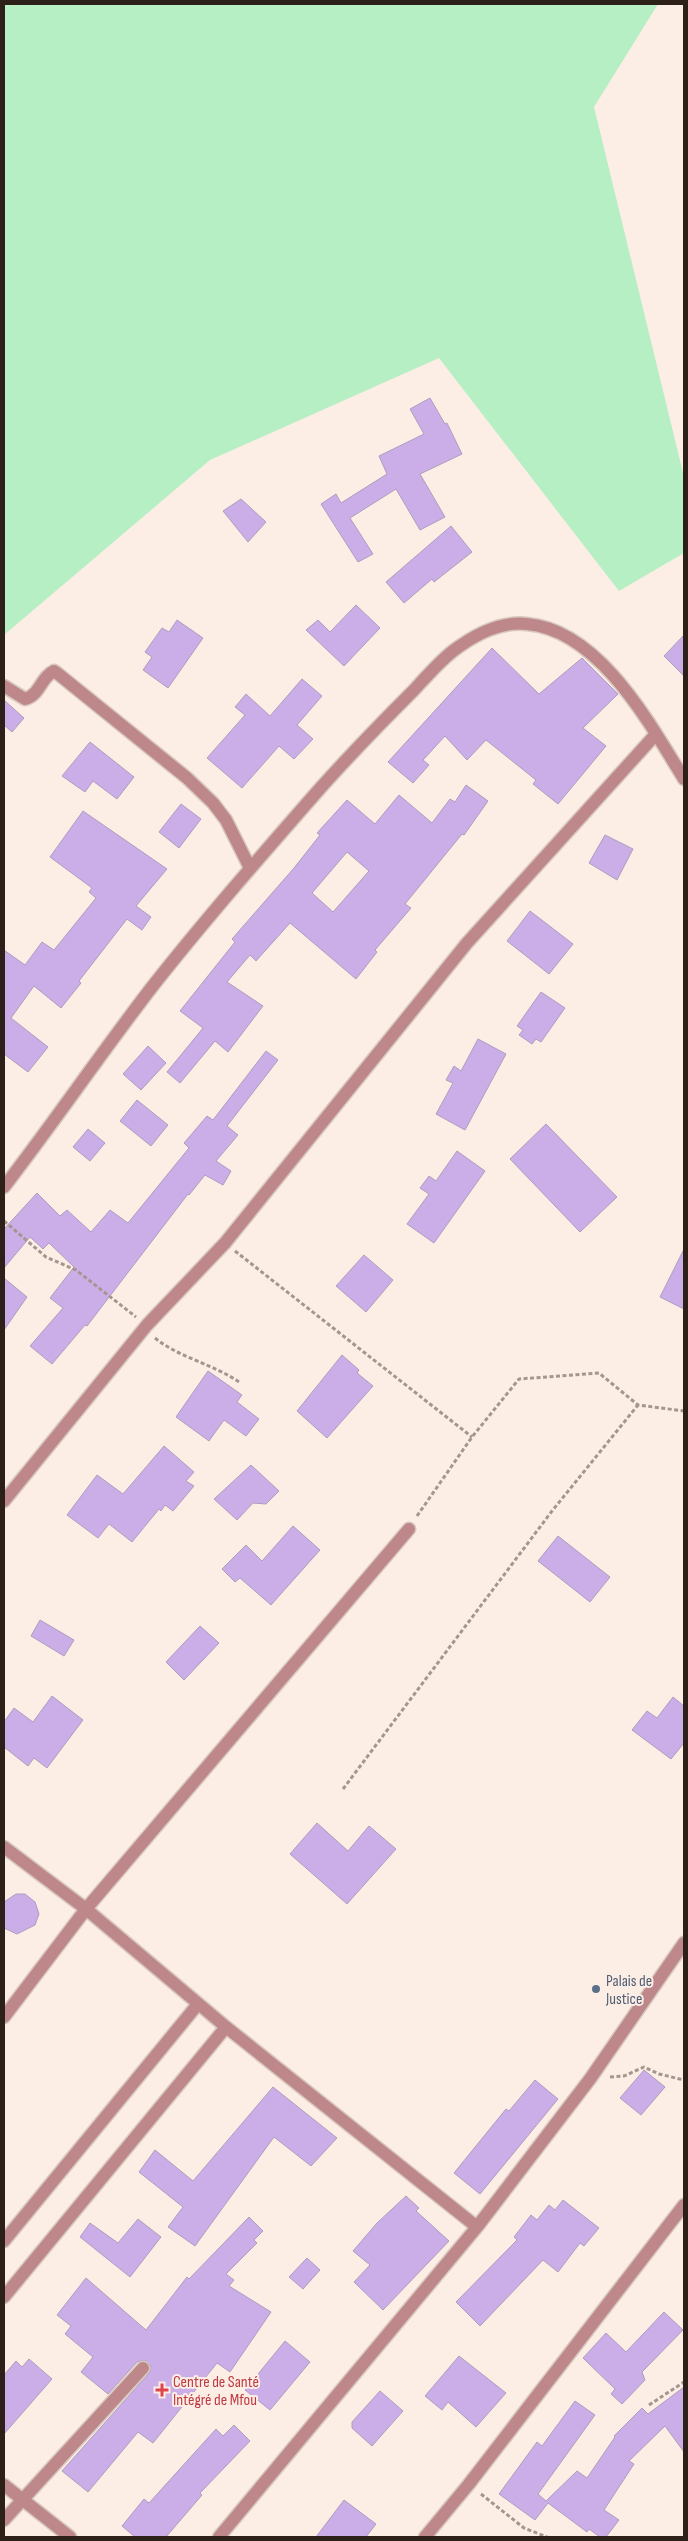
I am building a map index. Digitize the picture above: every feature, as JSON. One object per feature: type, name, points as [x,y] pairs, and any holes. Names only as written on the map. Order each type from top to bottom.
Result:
[{"type":"street","points":[[4,1187],[152,988],[250,868],[356,748],[453,651],[488,630],[511,623],[546,627],[570,637],[616,678],[656,734],[684,779]]},
{"type":"street","points":[[4,686],[26,699],[34,696],[48,674],[54,671],[57,673],[187,778],[212,803],[226,820],[250,868]]},
{"type":"street","points":[[4,1501],[147,1325],[225,1243],[267,1188],[467,944],[656,734]]},
{"type":"street","points":[[4,2017],[86,1909],[409,1529]]},
{"type":"street","points":[[4,1847],[86,1909],[226,2027],[476,2227]]},
{"type":"street","points":[[219,2537],[476,2227],[590,2079],[684,1943]]},
{"type":"street","points":[[4,2241],[198,2004]]},
{"type":"street","points":[[4,2297],[226,2027]]},
{"type":"street","points":[[425,2537],[469,2484],[684,2205]]},
{"type":"street","points":[[4,2520],[143,2368]]},
{"type":"street","points":[[4,2485],[70,2537]]},
{"type":"path","points":[[4,1221],[46,1257],[76,1270],[147,1325],[150,1334],[163,1344],[190,1358],[222,1370],[239,1382]]},
{"type":"path","points":[[225,1243],[472,1437]]},
{"type":"path","points":[[409,1529],[472,1437],[519,1379],[599,1373],[638,1405],[684,1411]]},
{"type":"path","points":[[343,1789],[552,1511],[638,1405]]},
{"type":"path","points":[[590,2079],[624,2076],[644,2067],[659,2074],[684,2080]]},
{"type":"path","points":[[649,2405],[684,2382]]},
{"type":"path","points":[[469,2484],[524,2528],[547,2537]]},
{"type":"green space","points":[[4,4],[658,4],[594,107],[684,477],[684,553],[619,591],[439,358],[210,460],[4,635]]},
{"type":"building","points":[[430,398],[445,424],[447,423],[462,454],[420,474],[445,517],[420,530],[396,489],[350,518],[373,554],[358,562],[321,504],[336,494],[341,503],[387,474],[379,456],[424,434],[410,409]]},
{"type":"building","points":[[241,499],[266,522],[248,542],[223,511]]},
{"type":"building","points":[[451,526],[472,552],[434,582],[432,579],[404,603],[386,582]]},
{"type":"building","points":[[356,605],[380,628],[344,666],[306,630],[318,620],[330,632]]},
{"type":"building","points":[[177,620],[203,638],[168,688],[143,670],[152,657],[145,652],[162,628],[169,632]]},
{"type":"building","points":[[684,635],[684,676],[664,656]]},
{"type":"building","points":[[492,648],[539,694],[582,658],[618,694],[583,728],[606,746],[558,804],[533,784],[536,780],[486,740],[467,760],[445,736],[423,760],[429,765],[413,783],[388,762]]},
{"type":"building","points":[[302,679],[322,696],[297,725],[313,739],[294,759],[279,746],[242,788],[207,758],[245,715],[235,707],[246,694],[270,716]]},
{"type":"building","points":[[4,700],[24,718],[12,732],[4,725]]},
{"type":"building","points":[[90,742],[134,777],[117,799],[93,781],[85,792],[62,776]]},
{"type":"building","points":[[466,785],[488,801],[464,835],[462,834],[405,904],[411,908],[375,950],[377,952],[356,979],[290,923],[256,961],[250,955],[227,982],[263,1006],[228,1052],[215,1041],[180,1083],[167,1072],[203,1028],[180,1011],[235,942],[232,939],[294,868],[320,835],[317,833],[347,800],[375,824],[399,795],[432,823],[450,799],[455,802]],"holes":[[[347,852],[369,871],[333,912],[312,893]]]},
{"type":"building","points":[[181,804],[201,819],[179,848],[159,832]]},
{"type":"building","points":[[83,811],[167,869],[136,906],[151,917],[142,930],[127,919],[79,981],[81,983],[61,1008],[34,986],[11,1018],[48,1047],[28,1072],[4,1054],[4,950],[25,965],[42,942],[54,950],[96,898],[89,892],[92,888],[50,857]]},
{"type":"building","points":[[605,835],[633,849],[617,880],[589,863]]},
{"type":"building","points":[[530,911],[573,944],[549,974],[507,941]]},
{"type":"building","points":[[541,992],[565,1008],[541,1042],[536,1039],[532,1044],[519,1035],[523,1030],[517,1026]]},
{"type":"building","points":[[478,1039],[506,1054],[465,1130],[436,1114],[453,1083],[446,1080],[454,1066],[461,1071]]},
{"type":"building","points":[[148,1046],[166,1063],[141,1090],[123,1074]]},
{"type":"building","points":[[266,1051],[278,1060],[227,1126],[238,1135],[216,1161],[231,1171],[223,1185],[205,1175],[188,1194],[87,1326],[85,1325],[52,1364],[30,1346],[63,1308],[50,1298],[74,1267],[49,1243],[43,1249],[30,1237],[4,1268],[4,1229],[37,1193],[60,1216],[67,1210],[91,1232],[110,1210],[128,1223],[189,1148],[184,1143],[207,1116],[213,1120]]},
{"type":"building","points":[[137,1100],[168,1125],[151,1146],[120,1121]]},
{"type":"building","points":[[546,1124],[617,1197],[580,1232],[510,1159]]},
{"type":"building","points":[[88,1129],[105,1143],[90,1161],[73,1147]]},
{"type":"building","points":[[457,1151],[485,1171],[434,1243],[407,1224],[429,1194],[420,1188],[429,1176],[436,1181]]},
{"type":"building","points":[[684,1249],[684,1309],[660,1297]]},
{"type":"building","points":[[364,1255],[393,1280],[366,1312],[336,1286]]},
{"type":"building","points":[[4,1278],[27,1297],[4,1330]]},
{"type":"building","points":[[342,1355],[359,1370],[357,1373],[373,1386],[327,1438],[297,1411]]},
{"type":"building","points":[[208,1371],[242,1395],[237,1402],[259,1419],[246,1436],[224,1420],[209,1441],[176,1417]]},
{"type":"building","points":[[164,1446],[194,1472],[186,1481],[194,1486],[173,1511],[165,1505],[161,1511],[159,1509],[132,1542],[109,1524],[98,1538],[67,1515],[97,1475],[123,1494]]},
{"type":"building","points":[[251,1465],[279,1491],[266,1504],[253,1503],[237,1520],[214,1499]]},
{"type":"building","points":[[293,1526],[320,1550],[271,1605],[240,1578],[235,1582],[222,1569],[246,1545],[262,1561]]},
{"type":"building","points":[[558,1536],[610,1577],[590,1602],[538,1561]]},
{"type":"building","points":[[40,1620],[74,1640],[64,1656],[31,1636]]},
{"type":"building","points":[[200,1626],[219,1643],[184,1680],[166,1662]]},
{"type":"building","points":[[52,1696],[83,1720],[47,1768],[34,1758],[28,1766],[4,1747],[4,1722],[14,1708],[33,1722]]},
{"type":"building","points":[[673,1697],[684,1706],[684,1743],[671,1759],[632,1730],[647,1711],[657,1718]]},
{"type":"building","points":[[317,1823],[348,1851],[369,1826],[396,1849],[347,1904],[290,1854]]},
{"type":"building","points":[[16,1894],[25,1894],[35,1902],[39,1914],[35,1925],[17,1934],[4,1928],[4,1902]]},
{"type":"building","points":[[644,2070],[665,2087],[641,2115],[620,2098]]},
{"type":"building","points":[[535,2080],[558,2099],[480,2194],[454,2173],[506,2109],[509,2111]]},
{"type":"building","points":[[273,2087],[337,2138],[311,2166],[274,2137],[195,2246],[168,2227],[183,2207],[139,2172],[155,2150],[193,2181]]},
{"type":"building","points":[[406,2196],[419,2208],[416,2211],[449,2241],[383,2310],[354,2282],[370,2265],[353,2251],[377,2223]]},
{"type":"building","points":[[563,2200],[599,2228],[584,2246],[580,2243],[558,2272],[543,2260],[480,2326],[456,2302],[517,2240],[514,2237],[531,2215],[537,2220],[549,2205],[555,2210]]},
{"type":"building","points":[[249,2217],[263,2231],[254,2240],[257,2243],[226,2274],[234,2280],[229,2286],[271,2312],[230,2372],[217,2363],[153,2443],[138,2432],[88,2492],[62,2471],[149,2373],[151,2366],[145,2360],[137,2362],[108,2394],[81,2372],[93,2357],[65,2334],[71,2326],[57,2315],[86,2278],[146,2330],[187,2277],[189,2279]]},
{"type":"building","points":[[138,2219],[161,2237],[130,2277],[80,2237],[90,2223],[118,2243]]},
{"type":"building","points":[[307,2258],[320,2270],[303,2289],[289,2277]]},
{"type":"building","points":[[664,2312],[683,2330],[642,2372],[645,2380],[622,2404],[611,2394],[615,2389],[583,2358],[606,2333],[626,2352]]},
{"type":"building","points":[[285,2341],[310,2362],[270,2410],[245,2390]]},
{"type":"building","points":[[459,2356],[506,2393],[476,2427],[448,2402],[442,2410],[425,2396]]},
{"type":"building","points":[[29,2359],[52,2379],[4,2434],[4,2375],[16,2361],[22,2367]]},
{"type":"building","points":[[684,2387],[684,2452],[665,2426],[629,2461],[634,2464],[604,2510],[619,2520],[606,2537],[600,2537],[589,2529],[587,2532],[548,2503],[535,2520],[499,2494],[537,2442],[542,2446],[575,2401],[595,2415],[538,2494],[546,2501],[577,2471],[587,2478],[614,2436],[642,2408],[648,2414]]},
{"type":"building","points":[[380,2391],[403,2411],[372,2446],[352,2428],[352,2422]]},
{"type":"building","points":[[234,2425],[250,2441],[200,2493],[202,2495],[166,2537],[135,2537],[122,2526],[144,2499],[149,2503],[216,2429],[223,2436]]},
{"type":"building","points":[[344,2500],[376,2524],[366,2537],[316,2537]]},
{"type":"place","name":"Palais de Justice","points":[[596,1989]]},
{"type":"place","name":"Centre de Santé Intégré de Mfou","points":[[162,2390]]}]
